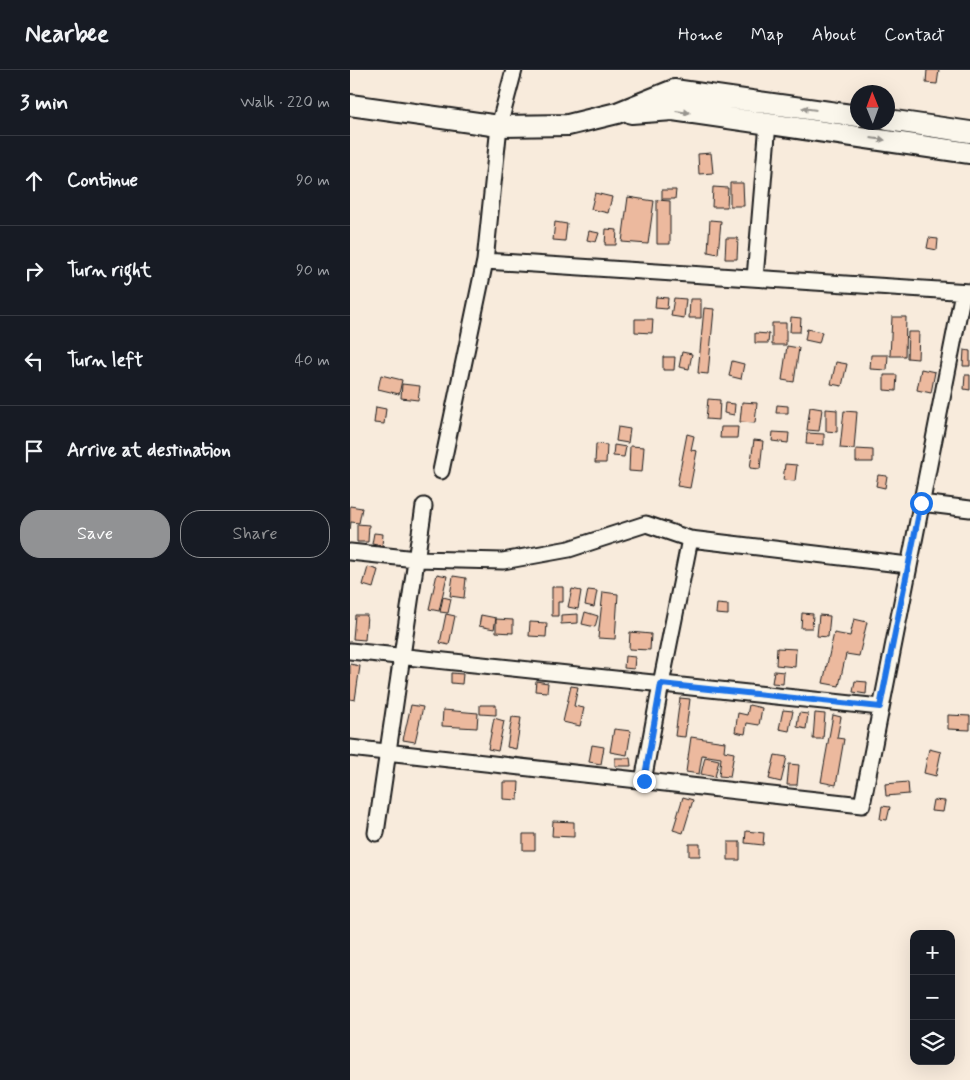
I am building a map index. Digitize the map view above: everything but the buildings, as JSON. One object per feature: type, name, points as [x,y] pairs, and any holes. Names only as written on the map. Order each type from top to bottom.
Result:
[{"type":"street","points":[[441,471],[485,262],[499,126],[514,70]]},
{"type":"street","points":[[350,105],[499,126],[568,125],[617,113],[674,90],[850,115]]},
{"type":"street","points":[[617,113],[673,110],[970,152]]},
{"type":"street","points":[[895,121],[970,132]]},
{"type":"street","points":[[755,278],[768,123]]},
{"type":"street","points":[[350,748],[862,805],[908,565],[966,292],[485,262]]},
{"type":"street","points":[[921,503],[970,509]]},
{"type":"street","points":[[376,833],[424,506]]},
{"type":"street","points":[[350,552],[416,559],[503,561],[569,549],[646,524],[690,539],[908,565]]},
{"type":"street","points":[[644,781],[690,539]]},
{"type":"street","points":[[350,651],[880,707]]},
{"type":"route","points":[[644,781],[661,684],[880,707],[921,503]]}]
